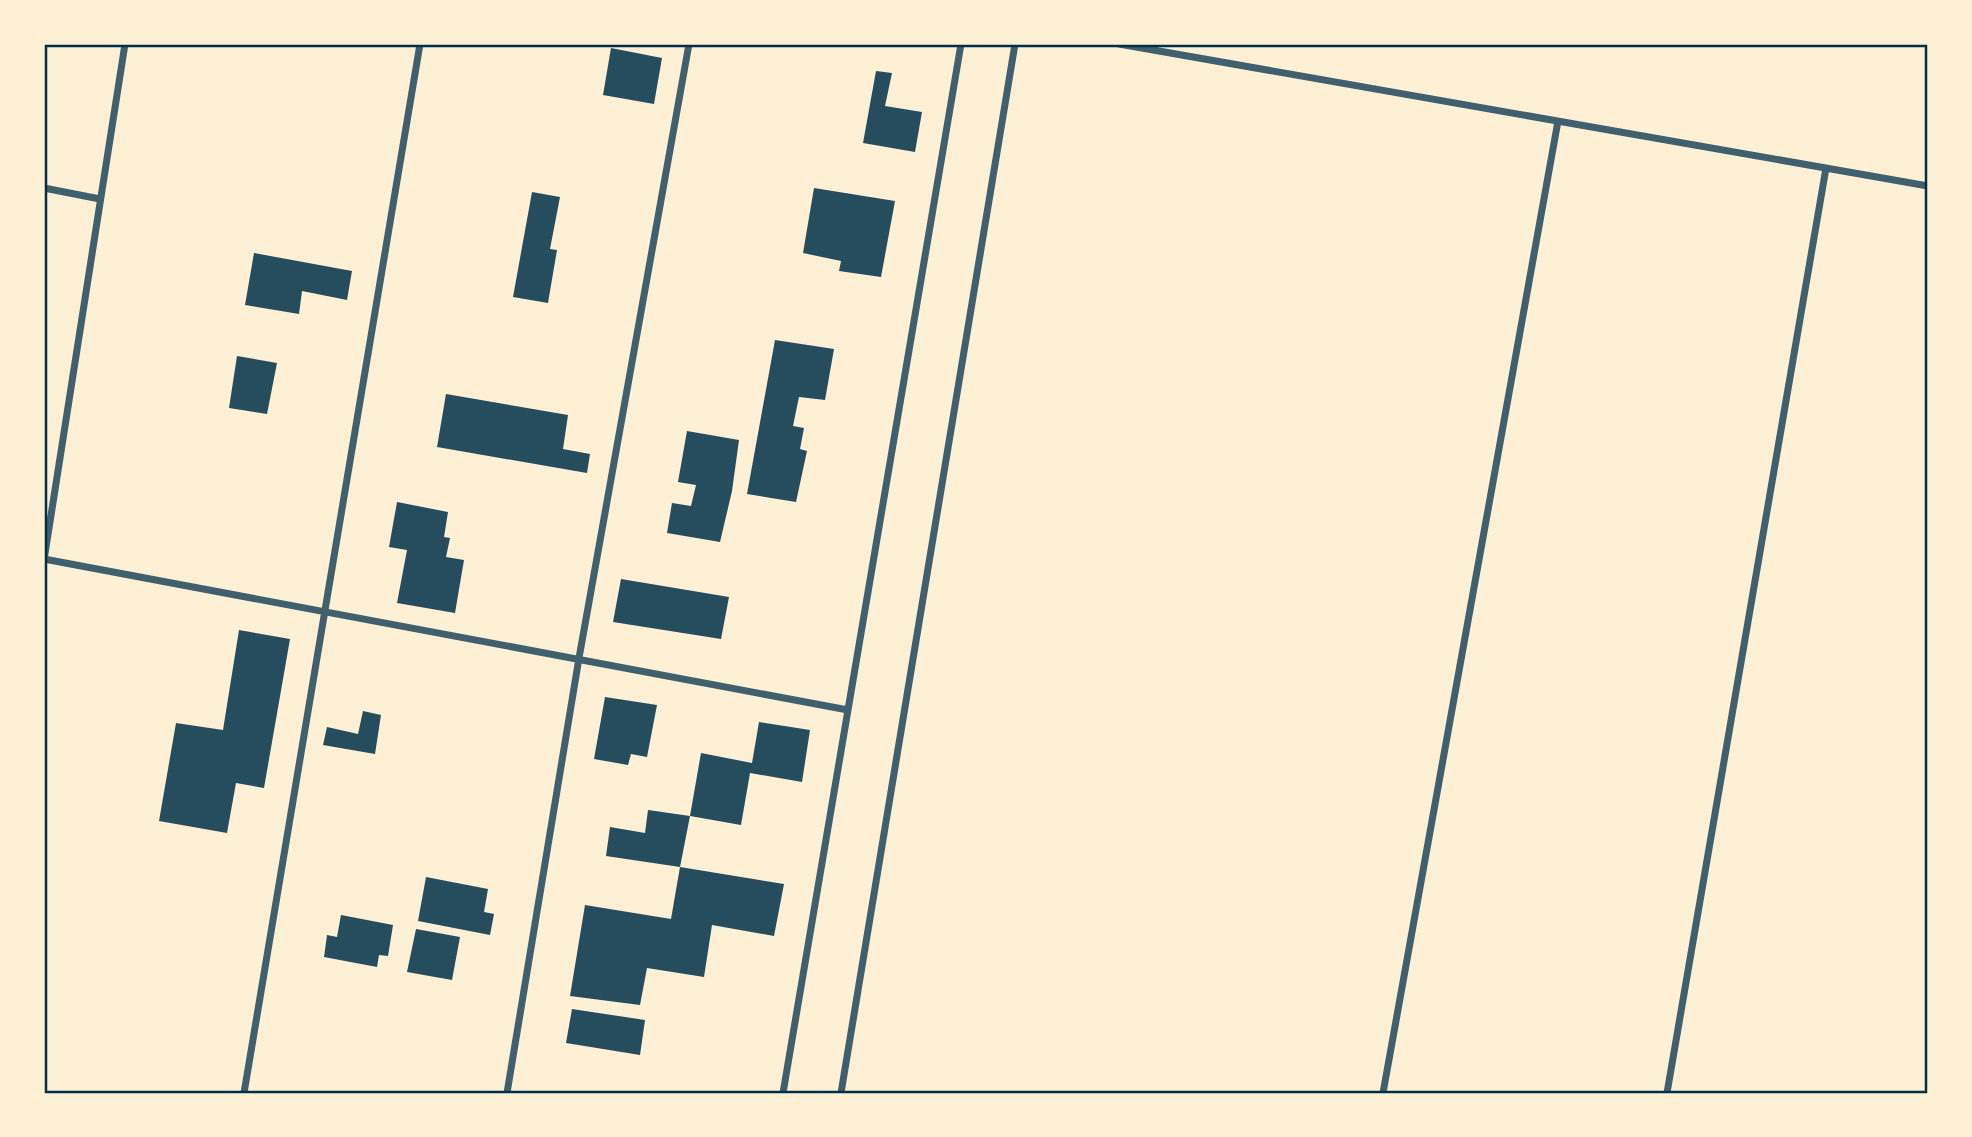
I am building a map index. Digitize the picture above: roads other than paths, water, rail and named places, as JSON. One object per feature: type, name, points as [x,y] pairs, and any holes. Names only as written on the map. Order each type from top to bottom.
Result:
[{"type":"street","points":[[125,44],[44,559],[848,710]]},
{"type":"street","points":[[244,1093],[420,44]]},
{"type":"street","points":[[506,1093],[579,658],[689,44]]},
{"type":"street","points":[[783,1093],[961,44]]},
{"type":"street","points":[[841,1093],[1015,44]]},
{"type":"street","points":[[1119,44],[1928,186]]},
{"type":"street","points":[[1383,1093],[1558,121]]},
{"type":"street","points":[[1667,1093],[1826,169]]},
{"type":"street","points":[[44,188],[100,199]]}]
